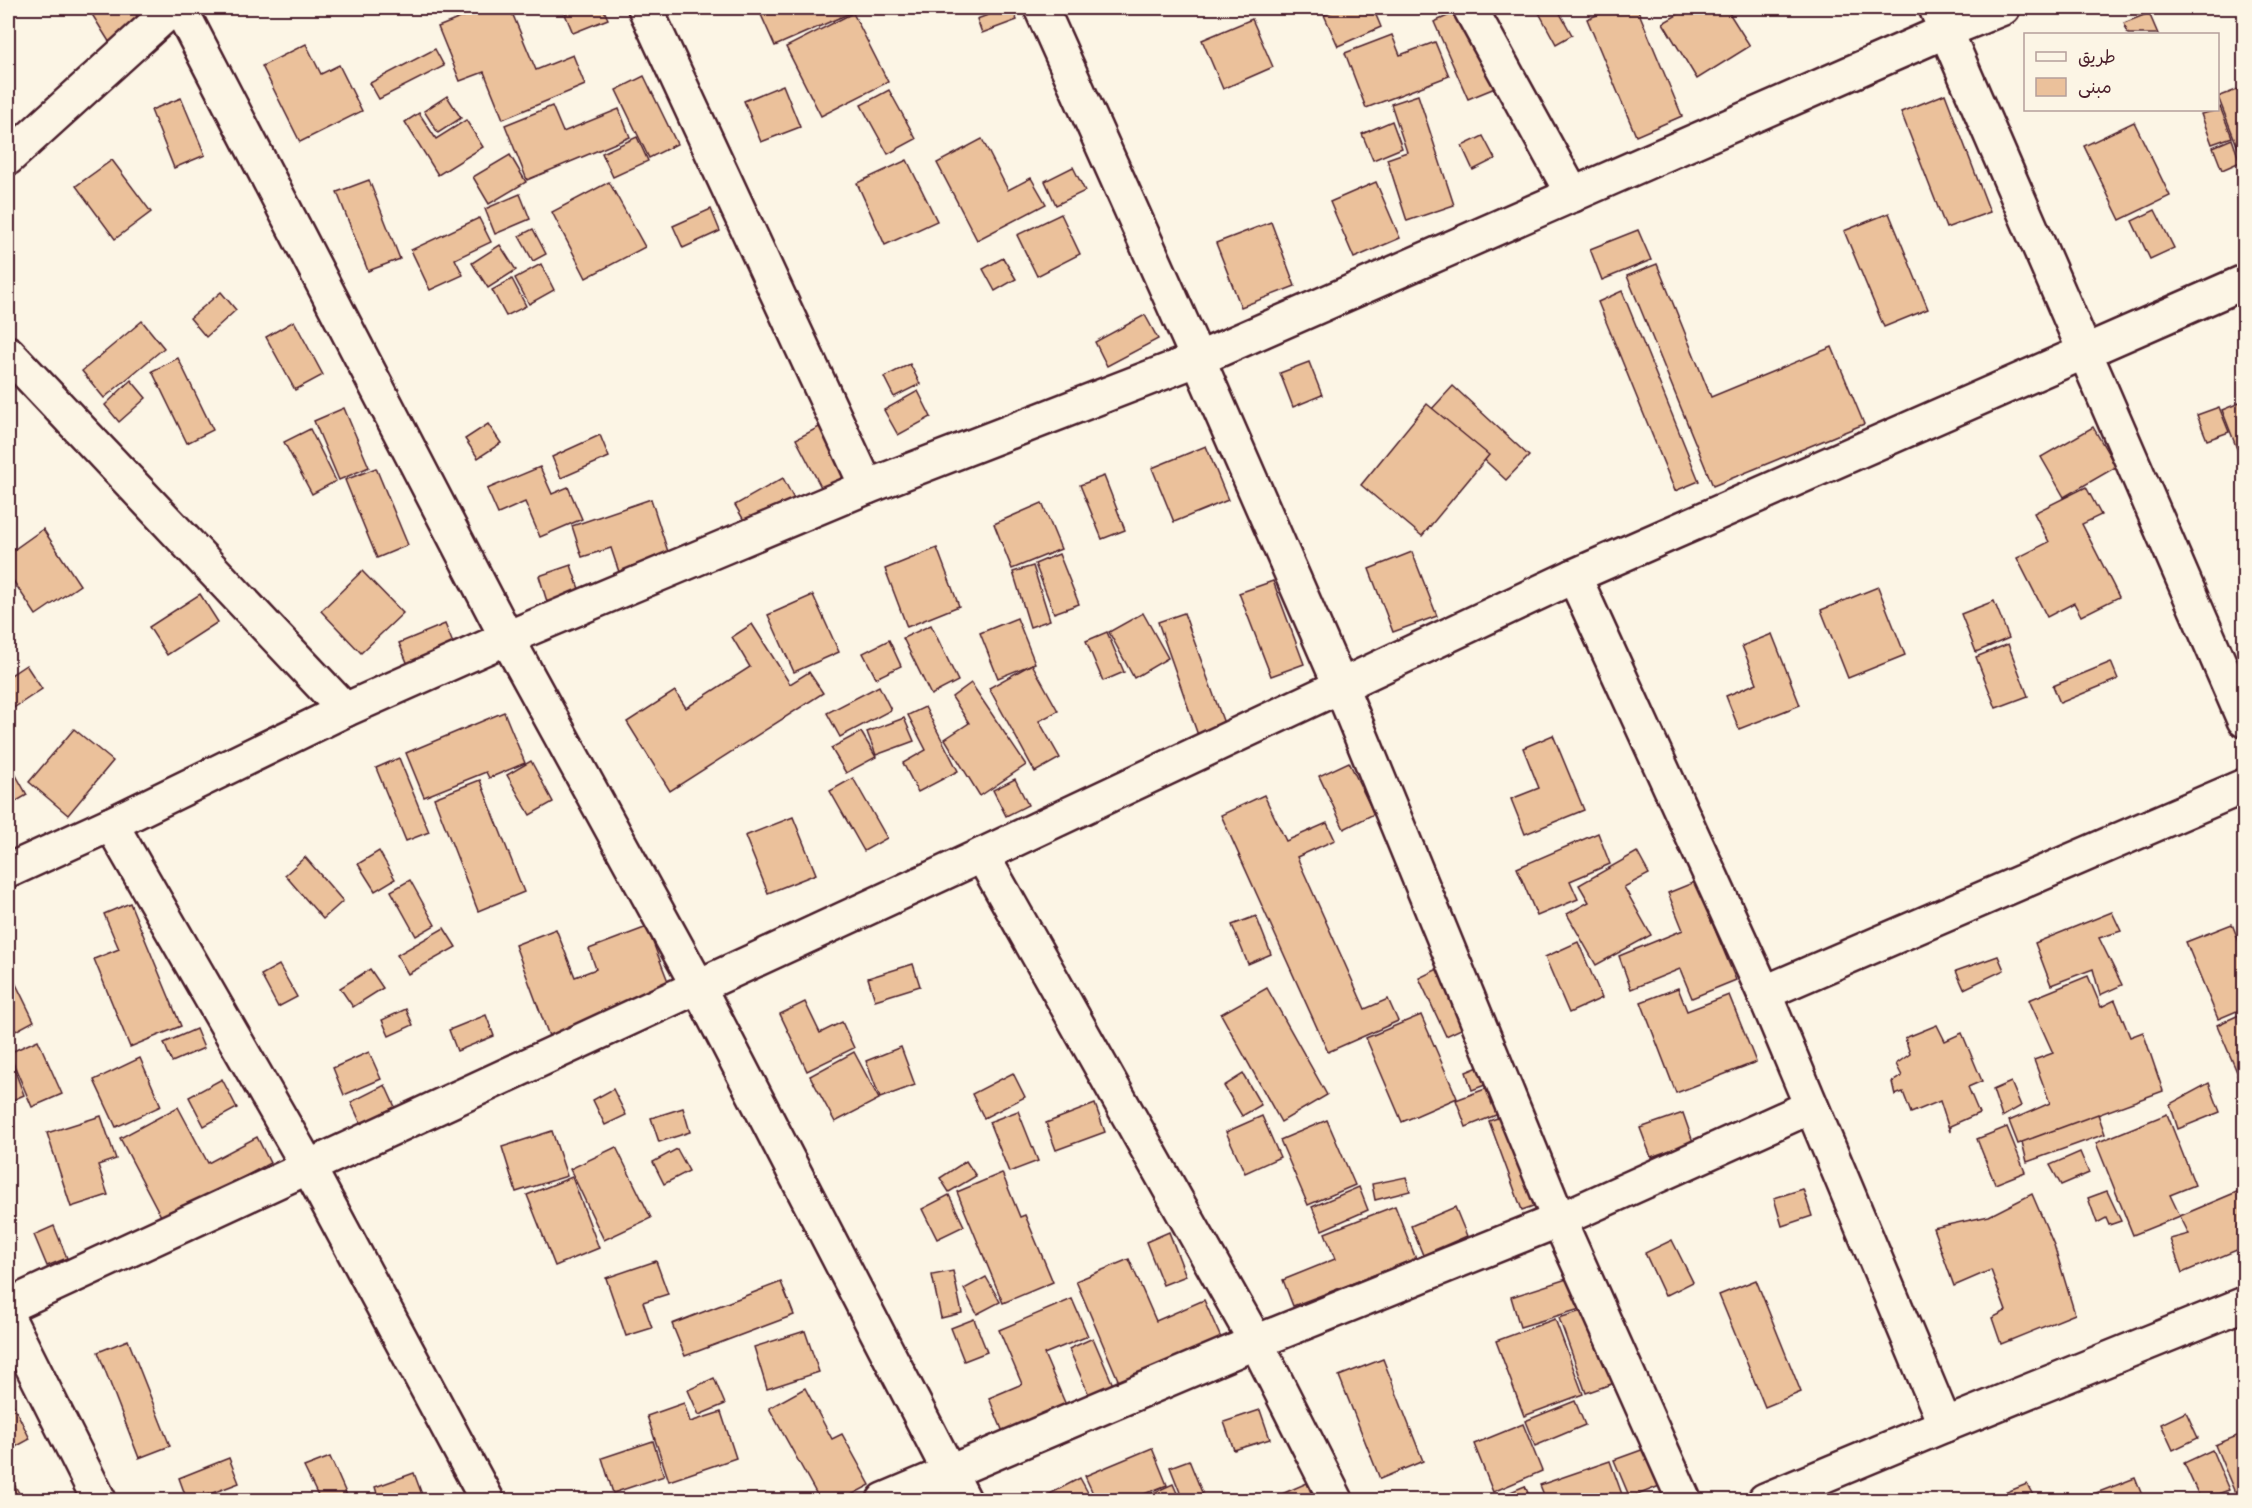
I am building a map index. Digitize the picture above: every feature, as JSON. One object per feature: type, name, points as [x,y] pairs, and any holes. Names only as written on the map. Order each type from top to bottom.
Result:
[{"type":"street","points":[[8,158],[173,8]]},
{"type":"street","points":[[180,8],[507,638],[698,986],[957,1487]]},
{"type":"street","points":[[645,8],[867,487]]},
{"type":"street","points":[[1041,8],[1341,687],[1559,1220],[1684,1500]]},
{"type":"street","points":[[1470,8],[1573,195]]},
{"type":"street","points":[[8,871],[111,824],[345,710],[507,638],[867,487],[1198,359],[1573,195],[1941,19],[2003,8]]},
{"type":"street","points":[[1941,19],[2244,720]]},
{"type":"street","points":[[8,1306],[982,855],[1574,576],[2085,354],[2244,282]]},
{"type":"street","points":[[8,353],[345,710]]},
{"type":"street","points":[[1574,576],[1764,993],[1945,1425]]},
{"type":"street","points":[[1764,993],[2244,786]]},
{"type":"street","points":[[111,824],[309,1168],[487,1500]]},
{"type":"street","points":[[982,855],[1256,1342],[1336,1500]]},
{"type":"street","points":[[884,1500],[957,1487],[1256,1342],[1559,1220],[1810,1107]]},
{"type":"street","points":[[1765,1500],[2244,1304]]},
{"type":"street","points":[[8,1318],[99,1500]]},
{"type":"building","points":[[88,8],[132,8],[145,29],[113,48]]},
{"type":"building","points":[[485,8],[510,8],[536,70],[573,55],[585,85],[503,119],[484,72],[460,81],[438,27]]},
{"type":"building","points":[[581,8],[603,8],[608,19],[573,33],[565,14]]},
{"type":"building","points":[[758,8],[848,8],[850,13],[775,46]]},
{"type":"building","points":[[1012,8],[1017,20],[982,33],[977,19]]},
{"type":"building","points":[[1341,8],[1373,8],[1381,27],[1338,46],[1324,15]]},
{"type":"building","points":[[1557,8],[1572,35],[1556,44],[1537,9]]},
{"type":"building","points":[[1614,8],[1637,8],[1682,116],[1636,136],[1587,19]]},
{"type":"building","points":[[1689,8],[1726,8],[1750,46],[1697,79],[1663,23]]},
{"type":"building","points":[[1461,10],[1495,88],[1468,99],[1434,22]]},
{"type":"building","points":[[853,13],[888,82],[821,116],[786,47]]},
{"type":"building","points":[[2149,13],[2158,33],[2128,33],[2124,23]]},
{"type":"building","points":[[1252,19],[1273,67],[1223,89],[1202,40]]},
{"type":"building","points":[[1392,35],[1400,55],[1435,42],[1449,76],[1366,108],[1345,53]]},
{"type":"building","points":[[306,44],[321,74],[339,65],[362,111],[300,142],[262,66]]},
{"type":"building","points":[[435,49],[444,66],[379,99],[370,83]]},
{"type":"building","points":[[644,76],[677,144],[649,158],[616,90]]},
{"type":"building","points":[[783,85],[800,127],[761,142],[744,101]]},
{"type":"building","points":[[2244,87],[2244,157],[2242,158],[2219,100],[2219,97]]},
{"type":"building","points":[[889,90],[916,139],[888,154],[861,105]]},
{"type":"building","points":[[1945,94],[1990,212],[1946,228],[1901,112]]},
{"type":"building","points":[[1418,95],[1454,205],[1407,221],[1387,159],[1407,152],[1391,104]]},
{"type":"building","points":[[447,96],[461,118],[438,133],[424,111]]},
{"type":"building","points":[[181,98],[205,155],[174,168],[151,110]]},
{"type":"building","points":[[552,106],[563,132],[619,109],[630,137],[527,180],[505,125]]},
{"type":"building","points":[[2220,107],[2232,137],[2212,144],[2201,114],[2219,111]]},
{"type":"building","points":[[419,113],[436,139],[466,120],[483,147],[438,175],[405,122]]},
{"type":"building","points":[[1392,121],[1402,148],[1373,160],[1362,134]]},
{"type":"building","points":[[2134,122],[2170,196],[2120,220],[2084,146]]},
{"type":"building","points":[[1483,136],[1495,159],[1473,170],[1462,146]]},
{"type":"building","points":[[637,137],[648,161],[613,177],[602,153]]},
{"type":"building","points":[[982,139],[1008,190],[1031,178],[1046,204],[977,240],[937,163]]},
{"type":"building","points":[[2232,139],[2240,162],[2222,170],[2213,147]]},
{"type":"building","points":[[510,155],[526,182],[489,204],[473,177]]},
{"type":"building","points":[[112,160],[151,212],[115,239],[76,186]]},
{"type":"building","points":[[907,160],[937,221],[885,245],[857,183]]},
{"type":"building","points":[[1073,167],[1085,191],[1056,205],[1045,181]]},
{"type":"building","points":[[369,180],[400,259],[368,271],[337,192]]},
{"type":"building","points":[[609,182],[645,247],[586,278],[552,212]]},
{"type":"building","points":[[1376,182],[1400,238],[1354,258],[1330,202]]},
{"type":"building","points":[[520,194],[530,219],[495,234],[485,209]]},
{"type":"building","points":[[711,209],[720,231],[683,248],[673,226]]},
{"type":"building","points":[[2155,210],[2174,248],[2150,259],[2132,221]]},
{"type":"building","points":[[1889,213],[1928,309],[1884,327],[1844,231]]},
{"type":"building","points":[[1061,214],[1080,254],[1037,276],[1017,235]]},
{"type":"building","points":[[479,218],[491,242],[455,259],[463,275],[430,290],[411,250]]},
{"type":"building","points":[[1271,222],[1295,286],[1241,307],[1216,243]]},
{"type":"building","points":[[533,229],[546,254],[533,261],[519,236]]},
{"type":"building","points":[[1638,230],[1651,260],[1602,280],[1590,249]]},
{"type":"building","points":[[500,245],[516,270],[488,288],[472,263]]},
{"type":"building","points":[[1003,258],[1016,279],[995,291],[983,269]]},
{"type":"building","points":[[541,264],[554,290],[529,304],[515,278]]},
{"type":"building","points":[[1657,264],[1711,397],[1832,347],[1864,424],[1713,486],[1627,276]]},
{"type":"building","points":[[512,279],[526,306],[506,316],[492,290]]},
{"type":"building","points":[[1622,291],[1699,481],[1675,491],[1598,302]]},
{"type":"building","points":[[221,292],[236,310],[206,337],[190,318]]},
{"type":"building","points":[[1145,315],[1158,339],[1107,366],[1095,342]]},
{"type":"building","points":[[142,321],[164,348],[104,398],[82,371]]},
{"type":"building","points":[[294,321],[323,375],[295,390],[266,337]]},
{"type":"building","points":[[178,358],[213,430],[187,443],[152,371]]},
{"type":"building","points":[[1309,362],[1322,395],[1293,407],[1280,373]]},
{"type":"building","points":[[910,364],[920,384],[894,397],[884,377]]},
{"type":"building","points":[[131,380],[146,398],[119,422],[105,405]]},
{"type":"building","points":[[1453,386],[1529,456],[1506,480],[1431,410]]},
{"type":"building","points":[[918,391],[931,417],[898,435],[884,410]]},
{"type":"building","points":[[2244,401],[2244,467],[2222,410]]},
{"type":"building","points":[[1427,404],[1489,455],[1422,536],[1361,485]]},
{"type":"building","points":[[2219,407],[2229,432],[2207,440],[2197,415]]},
{"type":"building","points":[[344,408],[369,467],[339,480],[314,421]]},
{"type":"building","points":[[488,424],[501,443],[478,458],[465,439]]},
{"type":"building","points":[[825,424],[851,474],[822,489],[796,439]]},
{"type":"building","points":[[2093,427],[2116,467],[2064,497],[2041,457]]},
{"type":"building","points":[[310,429],[336,481],[312,494],[284,442]]},
{"type":"building","points":[[600,435],[609,457],[561,478],[552,457]]},
{"type":"building","points":[[1206,446],[1228,500],[1174,522],[1152,468]]},
{"type":"building","points":[[540,467],[552,494],[568,487],[582,519],[540,537],[525,502],[498,514],[487,489]]},
{"type":"building","points":[[376,468],[408,545],[377,558],[345,480]]},
{"type":"building","points":[[1104,476],[1125,530],[1102,539],[1080,485]]},
{"type":"building","points":[[783,478],[796,503],[749,529],[735,505]]},
{"type":"building","points":[[2086,487],[2101,515],[2082,524],[2119,597],[2081,616],[2074,603],[2047,617],[2017,558],[2049,542],[2034,513]]},
{"type":"building","points":[[651,499],[670,558],[620,575],[611,548],[582,557],[572,526]]},
{"type":"building","points":[[1042,503],[1061,549],[1012,569],[994,524]]},
{"type":"building","points":[[43,529],[80,585],[36,615],[8,573],[8,554]]},
{"type":"building","points":[[937,548],[959,606],[907,627],[885,569]]},
{"type":"building","points":[[1412,552],[1437,616],[1393,632],[1369,569]]},
{"type":"building","points":[[1059,554],[1079,604],[1054,613],[1035,564]]},
{"type":"building","points":[[571,565],[582,598],[549,608],[539,576]]},
{"type":"building","points":[[1033,566],[1050,620],[1030,627],[1013,572]]},
{"type":"building","points":[[362,571],[403,613],[361,653],[321,611]]},
{"type":"building","points":[[1273,581],[1304,664],[1271,676],[1239,593]]},
{"type":"building","points":[[1878,587],[1905,655],[1848,678],[1821,610]]},
{"type":"building","points":[[200,594],[218,622],[167,655],[149,627]]},
{"type":"building","points":[[813,595],[839,652],[794,672],[768,615]]},
{"type":"building","points":[[1994,601],[2009,638],[1976,652],[1961,614]]},
{"type":"building","points":[[1143,613],[1168,658],[1134,678],[1109,632]]},
{"type":"building","points":[[1184,613],[1226,729],[1199,738],[1158,622]]},
{"type":"building","points":[[1017,618],[1035,663],[998,678],[980,633]]},
{"type":"building","points":[[445,624],[457,653],[411,672],[399,643]]},
{"type":"building","points":[[752,624],[790,684],[809,672],[823,693],[670,791],[627,722],[675,691],[686,708],[750,667],[732,637]]},
{"type":"building","points":[[931,625],[958,681],[931,695],[903,638]]},
{"type":"building","points":[[1107,632],[1124,672],[1103,681],[1086,641]]},
{"type":"building","points":[[1772,634],[1800,705],[1739,729],[1726,696],[1757,683],[1742,646]]},
{"type":"building","points":[[889,640],[901,666],[876,678],[863,653]]},
{"type":"building","points":[[2008,644],[2028,696],[1996,708],[1976,657]]},
{"type":"building","points":[[2111,662],[2118,679],[2060,703],[2053,686]]},
{"type":"building","points":[[1032,664],[1058,711],[1039,721],[1060,758],[1035,772],[989,688]]},
{"type":"building","points":[[26,665],[42,689],[12,709],[8,702],[8,677]]},
{"type":"building","points":[[971,683],[1026,765],[980,796],[945,739],[969,723],[952,697]]},
{"type":"building","points":[[879,686],[891,710],[840,737],[827,713]]},
{"type":"building","points":[[925,707],[958,771],[918,792],[903,763],[926,750],[908,715]]},
{"type":"building","points":[[504,712],[525,763],[489,778],[486,772],[424,797],[406,753]]},
{"type":"building","points":[[904,718],[914,741],[876,755],[867,732]]},
{"type":"building","points":[[74,729],[113,761],[68,815],[29,782]]},
{"type":"building","points":[[861,732],[876,757],[846,773],[831,748]]},
{"type":"building","points":[[1553,735],[1584,810],[1525,834],[1511,799],[1539,788],[1523,748]]},
{"type":"building","points":[[399,758],[429,832],[406,841],[376,768]]},
{"type":"building","points":[[8,761],[27,795],[10,805],[8,799]]},
{"type":"building","points":[[531,761],[553,802],[530,815],[507,775]]},
{"type":"building","points":[[1349,762],[1374,814],[1344,829],[1319,776]]},
{"type":"building","points":[[853,778],[887,838],[864,851],[830,791]]},
{"type":"building","points":[[1015,779],[1028,805],[1006,816],[993,790]]},
{"type":"building","points":[[480,780],[524,892],[478,911],[434,798]]},
{"type":"building","points":[[1264,795],[1286,841],[1327,823],[1335,840],[1297,857],[1365,1009],[1388,999],[1398,1021],[1328,1052],[1221,815]]},
{"type":"building","points":[[793,817],[816,874],[768,893],[745,836]]},
{"type":"building","points":[[1598,833],[1610,864],[1570,881],[1578,899],[1537,916],[1517,868]]},
{"type":"building","points":[[379,851],[395,879],[375,891],[358,864]]},
{"type":"building","points":[[1637,852],[1649,874],[1624,887],[1651,935],[1596,965],[1567,914],[1589,902],[1579,885]]},
{"type":"building","points":[[305,857],[343,901],[323,919],[285,875]]},
{"type":"building","points":[[410,880],[435,925],[416,936],[391,891]]},
{"type":"building","points":[[1695,882],[1736,980],[1692,998],[1680,969],[1631,989],[1619,956],[1683,930],[1668,893]]},
{"type":"building","points":[[130,903],[181,1026],[130,1047],[94,959],[119,949],[104,914]]},
{"type":"building","points":[[2112,912],[2121,931],[2099,938],[2122,985],[2100,995],[2093,969],[2051,985],[2035,943]]},
{"type":"building","points":[[1256,916],[1271,954],[1248,964],[1232,925]]},
{"type":"building","points":[[2232,924],[2244,954],[2244,1008],[2218,1019],[2186,942]]},
{"type":"building","points":[[647,927],[671,989],[549,1036],[515,945],[556,929],[575,977],[596,969],[589,949]]},
{"type":"building","points":[[444,928],[456,947],[408,974],[397,955]]},
{"type":"building","points":[[1578,942],[1602,998],[1569,1013],[1545,957]]},
{"type":"building","points":[[1998,956],[2004,970],[1964,989],[1956,971]]},
{"type":"building","points":[[913,964],[920,986],[875,1000],[868,978]]},
{"type":"building","points":[[279,965],[297,997],[278,1007],[261,975]]},
{"type":"building","points":[[1446,965],[1474,1023],[1446,1036],[1419,978]]},
{"type":"building","points":[[370,969],[383,988],[353,1007],[340,988]]},
{"type":"building","points":[[10,972],[34,1021],[8,1035],[8,973]]},
{"type":"building","points":[[2088,976],[2101,1007],[2115,1000],[2130,1037],[2143,1032],[2163,1091],[2018,1144],[2009,1121],[2050,1103],[2034,1060],[2053,1053],[2029,1000]]},
{"type":"building","points":[[1267,988],[1327,1095],[1281,1122],[1221,1014]]},
{"type":"building","points":[[1678,988],[1687,1011],[1729,995],[1756,1062],[1676,1093],[1641,1002]]},
{"type":"building","points":[[805,1002],[820,1033],[842,1022],[854,1048],[807,1071],[780,1014]]},
{"type":"building","points":[[406,1009],[413,1025],[389,1036],[382,1020]]},
{"type":"building","points":[[486,1015],[494,1036],[457,1051],[449,1030]]},
{"type":"building","points":[[1421,1015],[1457,1098],[1402,1122],[1366,1038]]},
{"type":"building","points":[[2239,1015],[2244,1027],[2244,1069],[2237,1072],[2217,1025]]},
{"type":"building","points":[[1937,1025],[1945,1041],[1962,1033],[1982,1081],[1968,1087],[1979,1113],[1950,1126],[1950,1132],[1940,1101],[1911,1113],[1903,1092],[1895,1095],[1892,1082],[1902,1076],[1896,1064],[1910,1054],[1905,1038]]},
{"type":"building","points":[[196,1029],[204,1048],[172,1062],[164,1043]]},
{"type":"building","points":[[38,1040],[62,1094],[32,1107],[9,1053]]},
{"type":"building","points":[[901,1047],[915,1085],[880,1098],[866,1061]]},
{"type":"building","points":[[369,1052],[381,1079],[344,1095],[333,1068]]},
{"type":"building","points":[[854,1052],[879,1099],[835,1122],[810,1076]]},
{"type":"building","points":[[8,1053],[24,1095],[8,1102]]},
{"type":"building","points":[[140,1058],[161,1106],[116,1127],[94,1080]]},
{"type":"building","points":[[1491,1062],[1498,1080],[1472,1090],[1466,1072]]},
{"type":"building","points":[[2244,1071],[2244,1091],[2237,1075]]},
{"type":"building","points":[[1013,1073],[1025,1097],[984,1118],[972,1094]]},
{"type":"building","points":[[1243,1074],[1261,1105],[1242,1116],[1224,1086]]},
{"type":"building","points":[[222,1079],[237,1108],[204,1126],[189,1097]]},
{"type":"building","points":[[2011,1082],[2021,1106],[2002,1117],[1993,1090]]},
{"type":"building","points":[[1501,1083],[1511,1109],[1466,1127],[1456,1100]]},
{"type":"building","points":[[2209,1083],[2220,1112],[2178,1129],[2170,1104]]},
{"type":"building","points":[[385,1085],[395,1107],[361,1124],[351,1102]]},
{"type":"building","points":[[613,1089],[626,1115],[605,1125],[593,1100]]},
{"type":"building","points":[[1095,1104],[1105,1132],[1056,1150],[1046,1123]]},
{"type":"building","points":[[178,1107],[208,1163],[257,1137],[270,1163],[163,1220],[120,1138]]},
{"type":"building","points":[[683,1108],[690,1132],[659,1142],[651,1118]]},
{"type":"building","points":[[1520,1110],[1553,1199],[1522,1210],[1489,1121]]},
{"type":"building","points":[[1018,1111],[1038,1161],[1009,1172],[989,1122]]},
{"type":"building","points":[[1683,1113],[1693,1142],[1651,1157],[1640,1128]]},
{"type":"building","points":[[2098,1114],[2105,1134],[2027,1162],[2022,1142]]},
{"type":"building","points":[[2167,1114],[2195,1185],[2170,1195],[2180,1216],[2133,1235],[2096,1143]]},
{"type":"building","points":[[101,1116],[116,1159],[98,1165],[108,1195],[71,1207],[47,1133]]},
{"type":"building","points":[[1262,1116],[1280,1157],[1245,1173],[1226,1132]]},
{"type":"building","points":[[1327,1120],[1355,1185],[1308,1205],[1280,1140]]},
{"type":"building","points":[[2007,1127],[2025,1172],[1995,1184],[1977,1139]]},
{"type":"building","points":[[552,1131],[567,1176],[516,1192],[502,1147]]},
{"type":"building","points":[[616,1147],[651,1218],[604,1240],[570,1169]]},
{"type":"building","points":[[677,1149],[689,1171],[664,1184],[653,1162]]},
{"type":"building","points":[[2080,1152],[2089,1173],[2061,1185],[2050,1165]]},
{"type":"building","points":[[966,1161],[976,1176],[949,1192],[940,1178]]},
{"type":"building","points":[[1002,1173],[1020,1217],[1025,1215],[1053,1282],[1003,1303],[957,1192]]},
{"type":"building","points":[[572,1177],[599,1248],[555,1266],[527,1195]]},
{"type":"building","points":[[1406,1177],[1410,1191],[1375,1200],[1372,1184]]},
{"type":"building","points":[[1359,1187],[1368,1210],[1322,1230],[1312,1207]]},
{"type":"building","points":[[1803,1189],[1812,1216],[1782,1226],[1774,1198]]},
{"type":"building","points":[[2244,1189],[2244,1247],[2182,1273],[2170,1239],[2189,1234],[2180,1216]]},
{"type":"building","points":[[2107,1191],[2121,1221],[2109,1225],[2106,1218],[2097,1223],[2088,1198]]},
{"type":"building","points":[[2032,1194],[2054,1245],[2075,1314],[2001,1344],[1992,1318],[2006,1311],[1991,1270],[1954,1286],[1933,1228],[1989,1216]]},
{"type":"building","points":[[949,1195],[964,1226],[937,1239],[922,1209]]},
{"type":"building","points":[[1395,1206],[1416,1259],[1293,1306],[1283,1280],[1335,1259],[1325,1233]]},
{"type":"building","points":[[1455,1207],[1467,1236],[1423,1255],[1411,1226]]},
{"type":"building","points":[[54,1226],[67,1258],[47,1266],[34,1235]]},
{"type":"building","points":[[1169,1232],[1186,1276],[1163,1285],[1146,1242]]},
{"type":"building","points":[[1672,1240],[1693,1282],[1665,1296],[1645,1253]]},
{"type":"building","points":[[1129,1259],[1156,1321],[1204,1300],[1221,1338],[1119,1382],[1076,1281]]},
{"type":"building","points":[[656,1261],[668,1294],[643,1302],[652,1328],[626,1336],[606,1278]]},
{"type":"building","points":[[953,1271],[962,1313],[941,1318],[932,1275]]},
{"type":"building","points":[[986,1277],[1000,1302],[977,1314],[964,1289]]},
{"type":"building","points":[[1570,1278],[1580,1309],[1520,1327],[1511,1297]]},
{"type":"building","points":[[1756,1280],[1801,1392],[1765,1407],[1719,1295]]},
{"type":"building","points":[[781,1282],[794,1315],[685,1356],[672,1324]]},
{"type":"building","points":[[1072,1299],[1088,1336],[1044,1354],[1066,1405],[1003,1432],[989,1398],[1022,1384],[999,1330]]},
{"type":"building","points":[[1591,1308],[1617,1382],[1586,1393],[1559,1318]]},
{"type":"building","points":[[974,1319],[987,1352],[964,1361],[951,1328]]},
{"type":"building","points":[[1555,1319],[1583,1394],[1524,1416],[1496,1341]]},
{"type":"building","points":[[805,1331],[819,1372],[767,1389],[754,1347]]},
{"type":"building","points":[[1093,1338],[1113,1385],[1089,1395],[1069,1349]]},
{"type":"building","points":[[128,1340],[170,1446],[139,1458],[98,1352]]},
{"type":"building","points":[[1383,1359],[1423,1461],[1380,1479],[1339,1376]]},
{"type":"building","points":[[714,1378],[725,1404],[699,1415],[688,1390]]},
{"type":"building","points":[[805,1388],[832,1439],[842,1434],[870,1485],[842,1500],[820,1500],[769,1408]]},
{"type":"building","points":[[8,1394],[30,1439],[8,1451]]},
{"type":"building","points":[[1575,1401],[1585,1425],[1535,1446],[1525,1421]]},
{"type":"building","points":[[684,1403],[690,1422],[721,1412],[736,1458],[669,1481],[647,1416]]},
{"type":"building","points":[[1260,1410],[1270,1439],[1234,1450],[1224,1422]]},
{"type":"building","points":[[2186,1412],[2198,1438],[2173,1450],[2161,1424]]},
{"type":"building","points":[[1523,1424],[1542,1471],[1493,1492],[1474,1444]]},
{"type":"building","points":[[2244,1433],[2244,1500],[2238,1500],[2215,1445]]},
{"type":"building","points":[[653,1441],[664,1476],[613,1493],[602,1458]]},
{"type":"building","points":[[1152,1448],[1167,1485],[1129,1500],[1096,1500],[1085,1476]]},
{"type":"building","points":[[1647,1448],[1662,1485],[1630,1498],[1614,1460]]},
{"type":"building","points":[[2212,1450],[2229,1490],[2201,1500],[2184,1463]]},
{"type":"building","points":[[330,1457],[349,1500],[320,1500],[304,1467]]},
{"type":"building","points":[[229,1458],[239,1483],[194,1500],[187,1500],[179,1478]]},
{"type":"building","points":[[1189,1460],[1205,1500],[1183,1500],[1170,1467]]},
{"type":"building","points":[[1610,1461],[1624,1500],[1546,1500],[1540,1485]]},
{"type":"building","points":[[414,1473],[424,1500],[379,1500],[375,1487]]},
{"type":"building","points":[[1080,1478],[1092,1500],[1046,1500],[1044,1497]]},
{"type":"building","points":[[2135,1478],[2144,1500],[2078,1500]]},
{"type":"building","points":[[1307,1483],[1314,1500],[1268,1500]]},
{"type":"building","points":[[14,1484],[23,1500],[8,1500],[8,1487]]},
{"type":"building","points":[[1173,1484],[1180,1500],[1137,1500]]},
{"type":"building","points":[[2027,1484],[2034,1497],[2025,1500],[1987,1500]]},
{"type":"building","points":[[1525,1486],[1531,1500],[1491,1500]]}]
